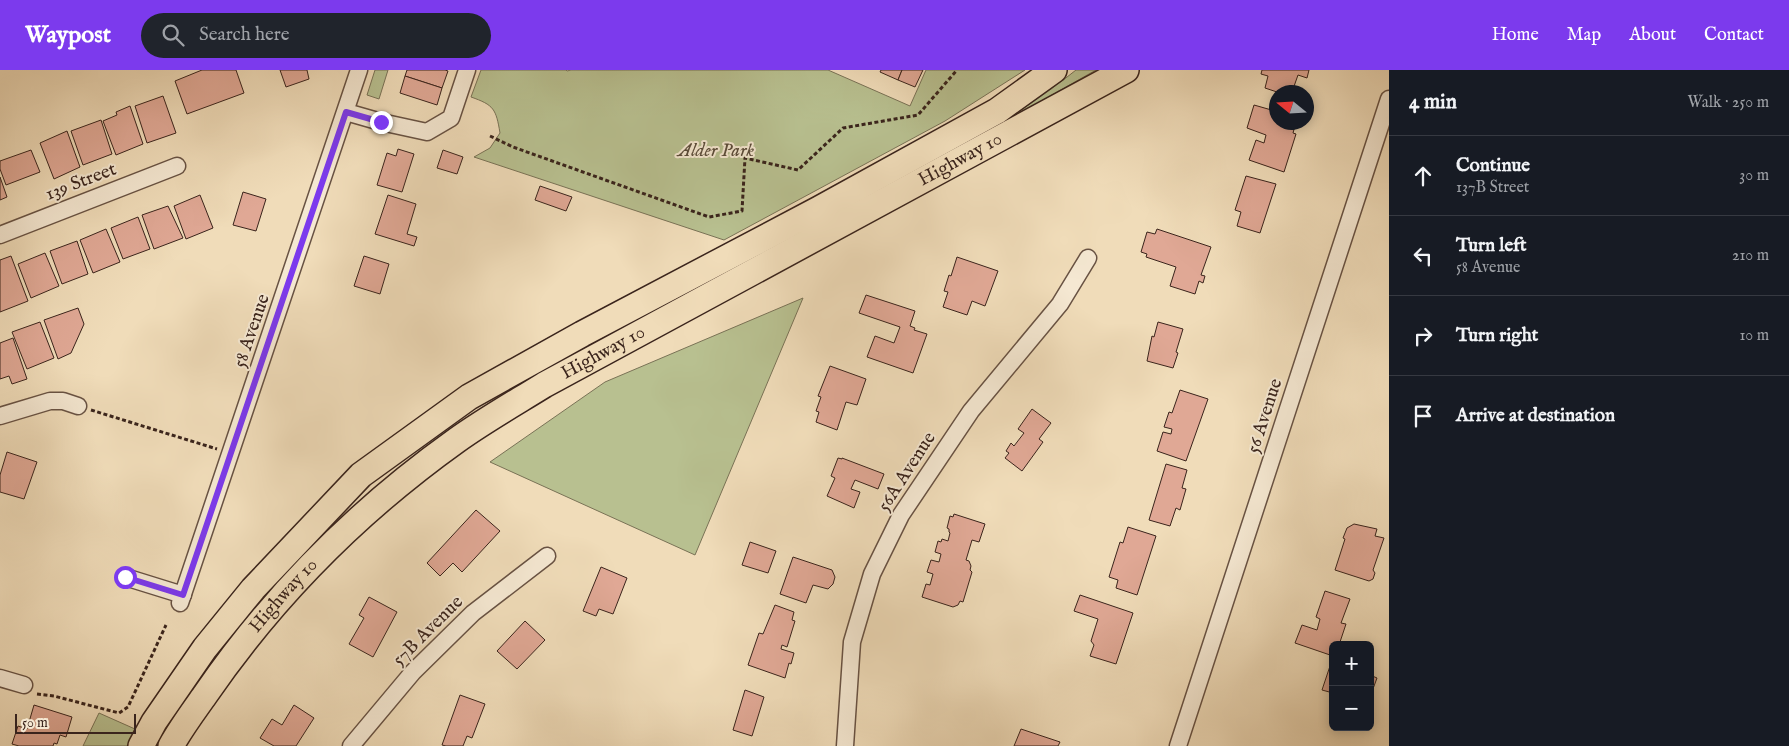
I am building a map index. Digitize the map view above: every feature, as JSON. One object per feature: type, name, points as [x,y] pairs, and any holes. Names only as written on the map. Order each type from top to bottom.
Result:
[{"type":"highway","name":"Highway 10","points":[[141,746],[154,722],[205,648],[253,589],[361,474],[469,397],[582,334],[819,209],[998,111],[1054,70]]},
{"type":"highway","name":"Highway 10","points":[[171,746],[224,666],[276,601],[332,543],[395,488],[458,440],[544,385],[1126,70]]},
{"type":"street","name":"58 Avenue","points":[[125,577],[182,599],[359,70]]},
{"type":"street","points":[[348,107],[381,122],[427,132],[451,118],[467,70]]},
{"type":"street","name":"56 Avenue","points":[[1178,746],[1389,99]]},
{"type":"street","name":"139 Street","points":[[0,236],[177,166]]},
{"type":"street","name":"56A Avenue","points":[[845,746],[852,642],[872,574],[901,515],[971,411],[1060,304],[1088,258]]},
{"type":"street","points":[[0,416],[50,401],[63,401],[78,406]]},
{"type":"street","name":"57B Avenue","points":[[351,746],[413,672],[473,613],[547,556]]},
{"type":"street","points":[[0,678],[26,689]]},
{"type":"path","points":[[490,136],[513,147],[708,217],[742,211],[745,158],[798,170],[843,128],[918,115],[957,70]]},
{"type":"path","points":[[106,414],[220,450]]},
{"type":"path","points":[[26,689],[118,713],[128,708],[166,625]]},
{"type":"green space","points":[[375,70],[388,70],[379,99],[367,95]]},
{"type":"green space","name":"Alder Park","points":[[481,70],[828,70],[910,106],[926,70],[1025,70],[945,121],[724,240],[474,157],[490,148],[500,133],[493,109],[471,97]]},
{"type":"green space","points":[[1076,70],[1096,70],[962,146],[1049,91]]},
{"type":"green space","points":[[803,298],[695,555],[490,462],[605,382]]},
{"type":"green space","points":[[99,713],[135,729],[127,746],[83,746]]},
{"type":"building","points":[[202,70],[236,70],[244,93],[187,114],[175,81]]},
{"type":"building","points":[[280,70],[307,70],[309,79],[286,87]]},
{"type":"building","points":[[407,70],[448,71],[442,88],[405,76]]},
{"type":"building","points":[[881,70],[902,70],[898,80],[880,72]]},
{"type":"building","points":[[902,70],[923,70],[915,87],[898,80]]},
{"type":"building","points":[[1262,70],[1309,70],[1307,78],[1298,75],[1294,85],[1269,85],[1269,89],[1265,88],[1268,76],[1261,74]]},
{"type":"building","points":[[405,76],[442,88],[437,105],[400,93]]},
{"type":"building","points":[[163,96],[176,133],[147,143],[135,106]]},
{"type":"building","points":[[1254,105],[1269,109],[1269,130],[1294,130],[1293,133],[1296,134],[1284,172],[1249,160],[1256,140],[1264,143],[1266,135],[1247,128]]},
{"type":"building","points":[[130,106],[143,144],[116,155],[103,121],[117,115],[116,112]]},
{"type":"building","points":[[101,120],[112,154],[83,165],[71,131]]},
{"type":"building","points":[[67,131],[80,167],[54,179],[40,143]]},
{"type":"building","points":[[398,149],[414,154],[402,192],[377,185],[387,153],[396,156]]},
{"type":"building","points":[[31,150],[40,172],[6,185],[0,169],[0,161]]},
{"type":"building","points":[[443,150],[463,157],[457,174],[437,168]]},
{"type":"building","points":[[1246,176],[1276,184],[1260,233],[1237,226],[1241,212],[1235,210]]},
{"type":"building","points":[[0,177],[7,197],[0,200]]},
{"type":"building","points":[[540,186],[572,197],[566,211],[535,200]]},
{"type":"building","points":[[243,192],[266,199],[256,231],[233,225]]},
{"type":"building","points":[[200,195],[213,228],[186,239],[174,206]]},
{"type":"building","points":[[388,195],[416,204],[407,234],[417,237],[414,246],[375,234]]},
{"type":"building","points":[[168,206],[183,238],[154,249],[142,215]]},
{"type":"building","points":[[138,217],[150,249],[123,259],[111,228]]},
{"type":"building","points":[[106,229],[120,262],[93,273],[80,240]]},
{"type":"building","points":[[1157,229],[1211,247],[1201,275],[1205,276],[1203,283],[1199,281],[1195,294],[1170,286],[1176,267],[1146,257],[1147,254],[1141,252],[1147,232],[1155,234]]},
{"type":"building","points":[[77,241],[88,274],[62,284],[50,251]]},
{"type":"building","points":[[45,253],[59,286],[31,298],[18,264]]},
{"type":"building","points":[[11,256],[28,301],[0,312],[0,260]]},
{"type":"building","points":[[364,256],[389,264],[380,294],[354,286]]},
{"type":"building","points":[[957,257],[998,271],[985,306],[972,301],[967,315],[943,307],[948,292],[944,291]]},
{"type":"building","points":[[866,295],[915,311],[910,326],[915,328],[914,330],[927,334],[913,373],[867,357],[875,336],[894,343],[900,327],[859,313]]},
{"type":"building","points":[[78,308],[84,324],[71,353],[58,359],[44,320]]},
{"type":"building","points":[[40,322],[54,358],[27,369],[12,332]]},
{"type":"building","points":[[1158,322],[1183,329],[1173,368],[1147,361],[1152,336],[1154,337]]},
{"type":"building","points":[[13,338],[27,379],[12,384],[9,376],[0,379],[0,343]]},
{"type":"building","points":[[830,366],[866,379],[857,405],[846,402],[837,430],[816,422],[819,412],[816,411],[821,397],[818,396]]},
{"type":"building","points":[[1180,390],[1208,399],[1186,461],[1157,451],[1163,432],[1171,434],[1172,429],[1164,427],[1169,412],[1172,413]]},
{"type":"building","points":[[1032,409],[1051,423],[1039,439],[1043,442],[1022,471],[1005,458],[1009,453],[1006,451],[1011,443],[1014,446],[1024,433],[1018,429]]},
{"type":"building","points":[[7,452],[37,462],[24,499],[0,492],[0,475]]},
{"type":"building","points":[[838,458],[884,474],[878,489],[855,480],[851,489],[860,492],[854,508],[827,496],[835,478],[831,476]]},
{"type":"building","points":[[1166,464],[1187,470],[1182,488],[1186,489],[1180,510],[1176,508],[1170,526],[1149,520]]},
{"type":"building","points":[[476,510],[500,531],[462,572],[453,563],[440,576],[427,563]]},
{"type":"building","points":[[954,514],[985,524],[979,542],[972,540],[966,560],[969,561],[972,572],[963,602],[960,601],[958,605],[953,607],[922,597],[926,584],[930,585],[933,574],[927,572],[931,560],[939,562],[941,554],[935,552],[938,541],[941,542],[942,539],[948,541],[950,533],[947,528],[950,516],[953,517]]},
{"type":"building","points":[[1354,524],[1377,529],[1375,536],[1384,538],[1373,570],[1375,573],[1373,579],[1369,581],[1335,570],[1347,528]]},
{"type":"building","points":[[1128,527],[1156,536],[1137,595],[1116,588],[1118,580],[1109,577],[1120,542],[1123,543]]},
{"type":"building","points":[[750,542],[776,551],[768,573],[742,565]]},
{"type":"building","points":[[793,557],[832,570],[835,577],[833,584],[828,589],[813,585],[806,603],[780,594]]},
{"type":"building","points":[[601,567],[627,578],[613,614],[599,609],[596,616],[583,611]]},
{"type":"building","points":[[1325,591],[1350,599],[1341,623],[1346,624],[1340,641],[1329,641],[1329,655],[1295,643],[1302,625],[1317,630],[1320,619],[1316,617]]},
{"type":"building","points":[[1080,595],[1133,613],[1116,664],[1090,656],[1094,645],[1091,641],[1098,619],[1074,611]]},
{"type":"building","points":[[369,597],[397,612],[373,657],[349,644],[364,618],[359,615]]},
{"type":"building","points":[[775,605],[794,612],[792,620],[795,621],[787,647],[782,645],[781,649],[794,653],[785,678],[748,665],[759,633],[763,634]]},
{"type":"building","points":[[525,621],[545,640],[517,669],[497,651]]},
{"type":"building","points":[[1329,669],[1329,692],[1322,690]]},
{"type":"building","points":[[745,690],[764,697],[752,736],[733,730]]},
{"type":"building","points":[[460,695],[485,704],[472,738],[467,736],[463,746],[442,745]]},
{"type":"building","points":[[34,705],[72,717],[66,737],[60,735],[57,744],[54,743],[53,746],[19,746],[12,744],[18,726],[27,729]]},
{"type":"building","points":[[294,705],[314,718],[296,746],[274,746],[260,738],[272,719],[282,725]]},
{"type":"building","points":[[1021,729],[1060,742],[1058,746],[1014,746]]},
{"type":"route","points":[[125,577],[183,595],[346,112],[381,122]]}]
